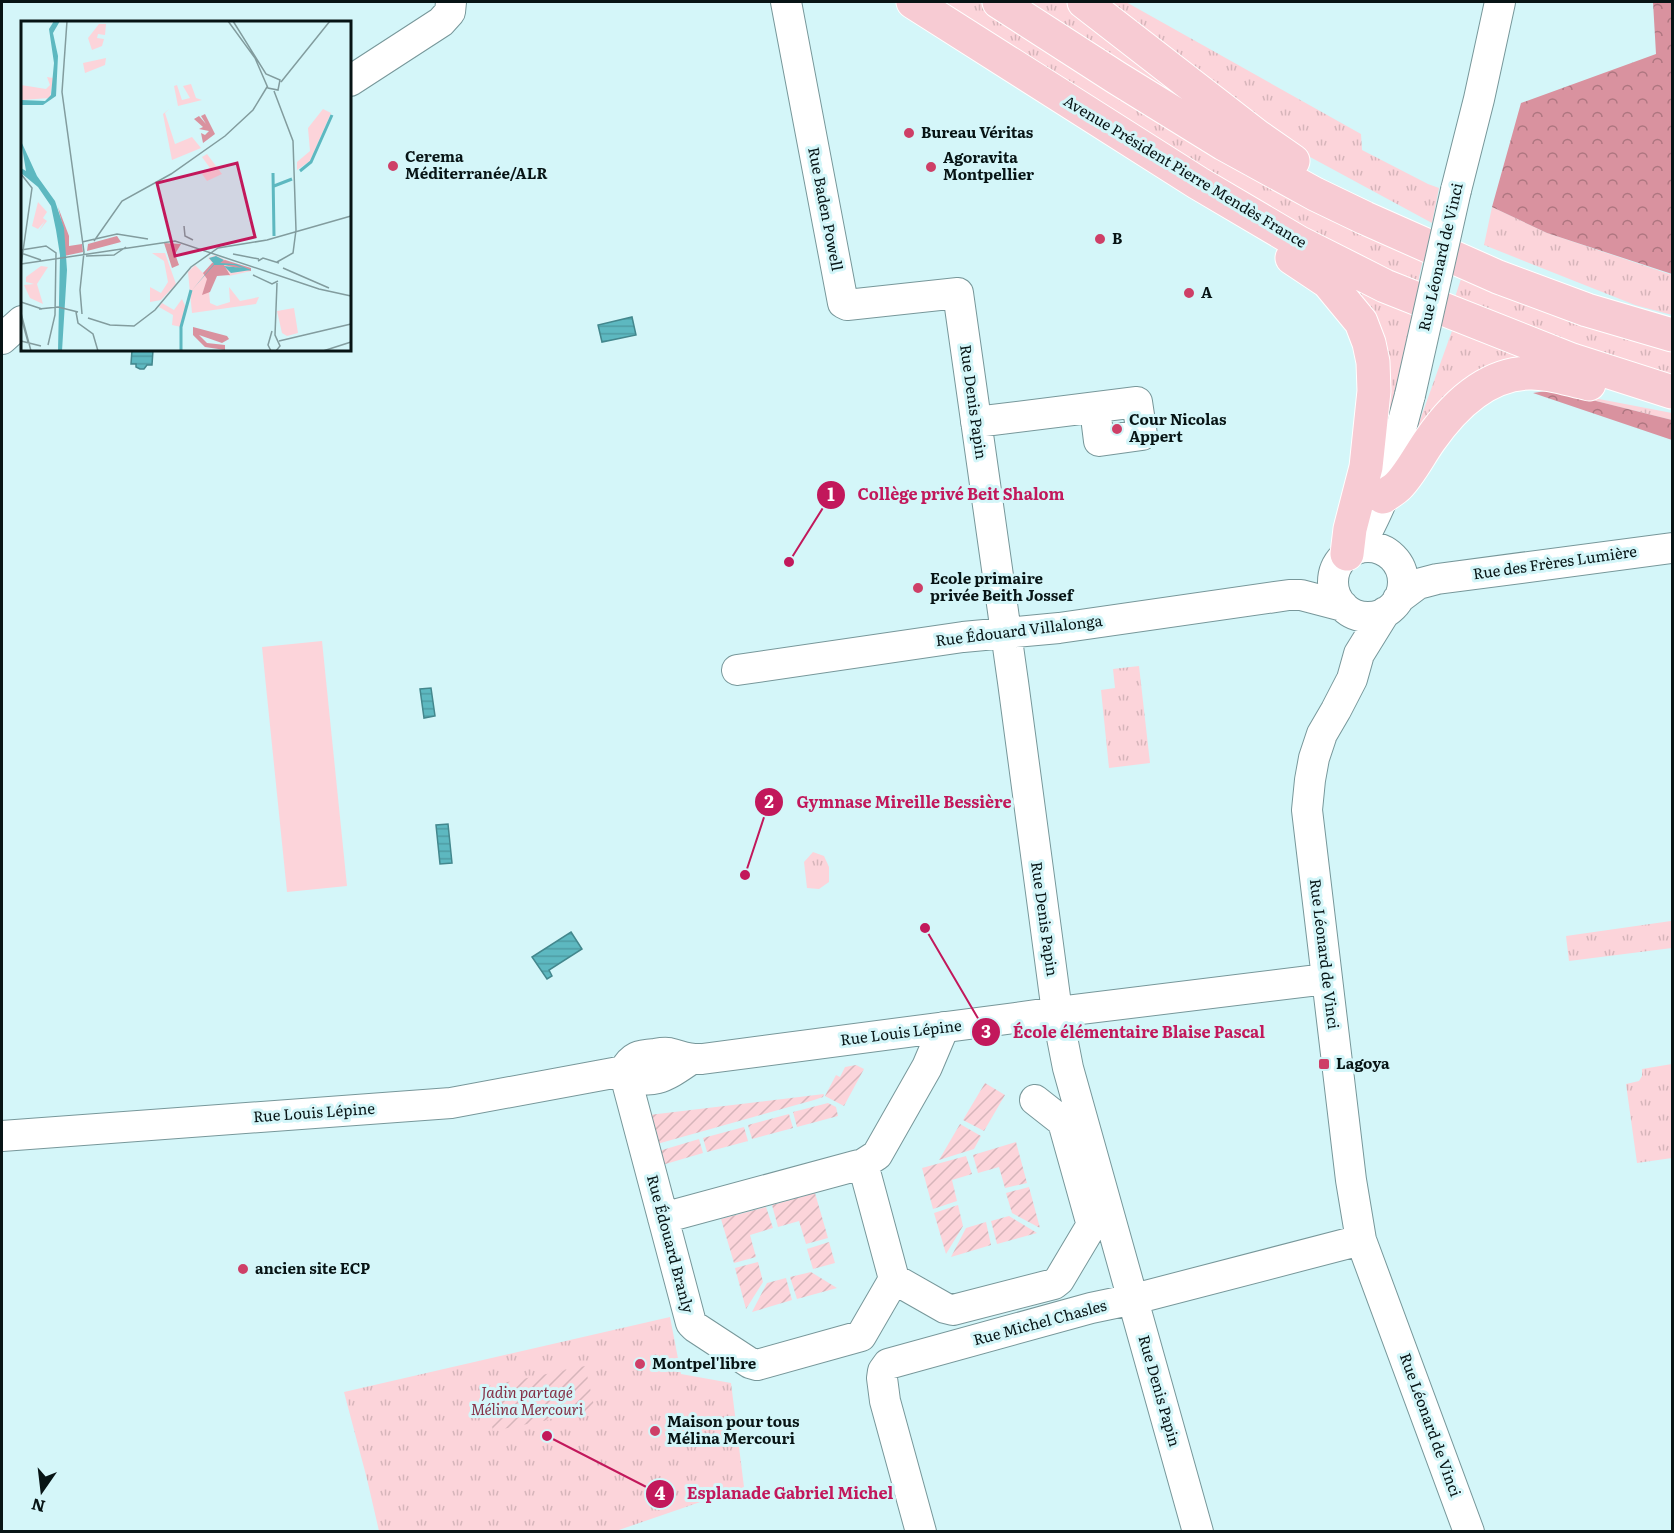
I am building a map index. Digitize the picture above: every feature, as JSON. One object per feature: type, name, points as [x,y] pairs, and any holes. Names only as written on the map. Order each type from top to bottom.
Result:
[{"type":"main road","name":"Avenue Président Pierre Mendès France","points":[[913,2],[1198,183],[1298,242],[1385,286],[1572,360],[1672,392]]},
{"type":"main road","points":[[999,2],[1224,144],[1315,194],[1498,278],[1587,310],[1672,336]]},
{"type":"main road","points":[[1084,2],[1257,136],[1311,174],[1354,198],[1365,218]]},
{"type":"main road","points":[[1198,183],[1206,205],[1328,282],[1361,322],[1373,362],[1374,391],[1366,468],[1350,529],[1374,571]]},
{"type":"main road","points":[[1380,504],[1399,486],[1448,415],[1469,396],[1492,382],[1506,377],[1528,373],[1544,374],[1672,402]]},
{"type":"street","points":[[351,80],[441,22],[450,12],[452,2]]},
{"type":"street","name":"Rue Baden Powell","points":[[786,2],[843,303],[847,305],[958,293]]},
{"type":"street","name":"Rue Léonard de Vinci","points":[[1470,1532],[1361,1240],[1351,1180],[1307,810],[1310,780],[1322,734],[1352,679],[1359,654],[1381,538],[1380,504],[1410,395],[1500,2]]},
{"type":"street","name":"Rue Denis Papin","points":[[958,293],[1057,1012],[1068,1068],[1198,1532]]},
{"type":"street","points":[[2,339],[21,322]]},
{"type":"street","points":[[976,422],[1137,402],[1142,435],[1099,441],[1095,409]]},
{"type":"street","name":"Rue des Frères Lumière","points":[[1348,610],[1364,616],[1375,616],[1374,571],[1437,579],[1672,548]]},
{"type":"street","points":[[1301,595],[1374,571]]},
{"type":"street","name":"Rue Léonard de Vinci","points":[[1359,654],[1348,610],[1336,597],[1333,586],[1334,574],[1374,571]]},
{"type":"street","name":"Rue Édouard Villalonga","points":[[737,670],[963,637],[1006,634],[1301,595],[1348,610]]},
{"type":"street","name":"Rue Louis Lépine","points":[[2,1136],[451,1103],[624,1071],[634,1078],[664,1077],[690,1060],[1326,979]]},
{"type":"street","points":[[663,1218],[863,1164],[877,1155],[927,1067],[944,1028]]},
{"type":"street","name":"Rue Édouard Branly","points":[[624,1071],[691,1323],[695,1327],[750,1363],[757,1365],[861,1336],[894,1279]]},
{"type":"street","points":[[863,1164],[894,1279],[945,1308],[953,1310],[1054,1284],[1059,1280],[1090,1228],[1091,1222],[1063,1122],[1035,1100]]},
{"type":"street","name":"Rue Michel Chasles","points":[[921,1532],[885,1401],[882,1378],[883,1371],[888,1364],[1091,1308],[1361,1240]]},
{"type":"green space","points":[[938,2],[979,2],[1126,98],[1423,259],[1417,287],[1325,243]]},
{"type":"green space","points":[[1028,2],[1068,2],[1243,140]]},
{"type":"green space","points":[[1104,2],[1126,2],[1361,134],[1362,150],[1439,188],[1432,223],[1299,151]]},
{"type":"green space","points":[[1653,2],[1672,2],[1672,274],[1547,233],[1492,207],[1521,103],[1656,54]]},
{"type":"green space","points":[[1492,207],[1547,233],[1672,275],[1672,315],[1635,305],[1484,245]]},
{"type":"green space","points":[[1462,276],[1672,350],[1672,379],[1454,300]]},
{"type":"green space","points":[[1341,278],[1413,313],[1379,471]]},
{"type":"green space","points":[[1453,328],[1522,356],[1410,448]]},
{"type":"green space","points":[[1552,390],[1672,413],[1672,420]]},
{"type":"green space","points":[[1552,390],[1672,420],[1672,440],[1533,393]]},
{"type":"green space","points":[[322,641],[347,886],[287,892],[262,647]]},
{"type":"green space","points":[[1139,666],[1150,763],[1109,768],[1101,690],[1115,688],[1113,669]]},
{"type":"green space","points":[[813,852],[824,856],[829,867],[829,882],[819,889],[807,888],[804,862]]},
{"type":"green space","points":[[1671,921],[1672,948],[1569,961],[1566,936]]},
{"type":"green space","points":[[1672,1064],[1672,1158],[1637,1163],[1626,1084],[1639,1081],[1642,1069]]},
{"type":"green space","points":[[856,1065],[864,1069],[844,1106],[825,1096],[836,1075],[840,1077],[845,1067]]},
{"type":"green space","points":[[985,1083],[1005,1095],[984,1131],[963,1120]]},
{"type":"green space","points":[[824,1094],[823,1097],[814,1100],[657,1144],[649,1115]]},
{"type":"green space","points":[[828,1103],[836,1107],[838,1116],[797,1127],[793,1112]]},
{"type":"green space","points":[[789,1114],[793,1128],[752,1139],[748,1125]]},
{"type":"green space","points":[[960,1124],[981,1136],[974,1149],[939,1160]]},
{"type":"green space","points":[[744,1127],[748,1141],[707,1152],[703,1138]]},
{"type":"green space","points":[[699,1139],[703,1153],[662,1165],[659,1151]]},
{"type":"green space","points":[[1016,1142],[1027,1183],[1005,1188],[999,1167],[978,1173],[973,1155]]},
{"type":"green space","points":[[966,1156],[972,1174],[952,1180],[957,1201],[933,1209],[922,1168]]},
{"type":"green space","points":[[1029,1187],[1040,1228],[1012,1213],[1006,1193]]},
{"type":"green space","points":[[815,1193],[828,1238],[806,1244],[799,1221],[778,1227],[772,1205]]},
{"type":"green space","points":[[958,1205],[963,1226],[946,1254],[934,1213]]},
{"type":"green space","points":[[766,1207],[773,1228],[750,1235],[756,1257],[734,1263],[721,1219]]},
{"type":"green space","points":[[1009,1216],[1037,1233],[997,1244],[991,1221]]},
{"type":"green space","points":[[986,1222],[991,1245],[951,1257],[966,1228]]},
{"type":"green space","points":[[829,1242],[835,1263],[813,1269],[807,1249]]},
{"type":"green space","points":[[758,1262],[763,1282],[746,1309],[735,1268]]},
{"type":"green space","points":[[811,1272],[837,1288],[797,1299],[790,1277]]},
{"type":"green space","points":[[786,1278],[792,1300],[752,1312],[767,1283]]},
{"type":"green space","points":[[670,1317],[681,1374],[731,1383],[744,1487],[616,1531],[379,1531],[344,1392]]},
{"type":"green space","name":"Jadin partagé Mélina Mercouri","points":[[585,1366],[595,1410],[493,1431],[484,1387]]},
{"type":"water","points":[[632,317],[636,335],[602,342],[598,325]]},
{"type":"water","points":[[132,351],[153,351],[152,365],[140,369],[136,367],[136,364],[131,364]]},
{"type":"water","points":[[431,688],[435,716],[424,718],[420,689]]},
{"type":"water","points":[[448,824],[452,863],[440,864],[436,825]]},
{"type":"water","points":[[571,932],[582,949],[549,970],[552,976],[547,979],[532,957]]},
{"type":"place","name":"Bureau Véritas","points":[[909,133]]},
{"type":"place","name":"Cerema Méditerranée/ALR","points":[[393,166]]},
{"type":"place","name":"Agoravita Montpellier","points":[[931,167]]},
{"type":"place","name":"B","points":[[1100,239]]},
{"type":"place","name":"A","points":[[1189,293]]},
{"type":"place","name":"Cour Nicolas Appert","points":[[1117,429]]},
{"type":"place","name":"Collège privé Beit Shalom","points":[[789,562]]},
{"type":"place","name":"Ecole primaire privée Beith Jossef","points":[[918,588]]},
{"type":"place","name":"Gymnase Mireille Bessière","points":[[745,875]]},
{"type":"place","name":"École élémentaire Blaise Pascal","points":[[925,928]]},
{"type":"place","name":"Lagoya","points":[[1324,1064]]},
{"type":"place","name":"ancien site ECP","points":[[243,1269]]},
{"type":"place","name":"Montpel'libre","points":[[640,1364]]},
{"type":"place","name":"Maison pour tous Mélina Mercouri","points":[[655,1431]]},
{"type":"place","name":"Esplanade Gabriel Michel","points":[[547,1436]]}]
